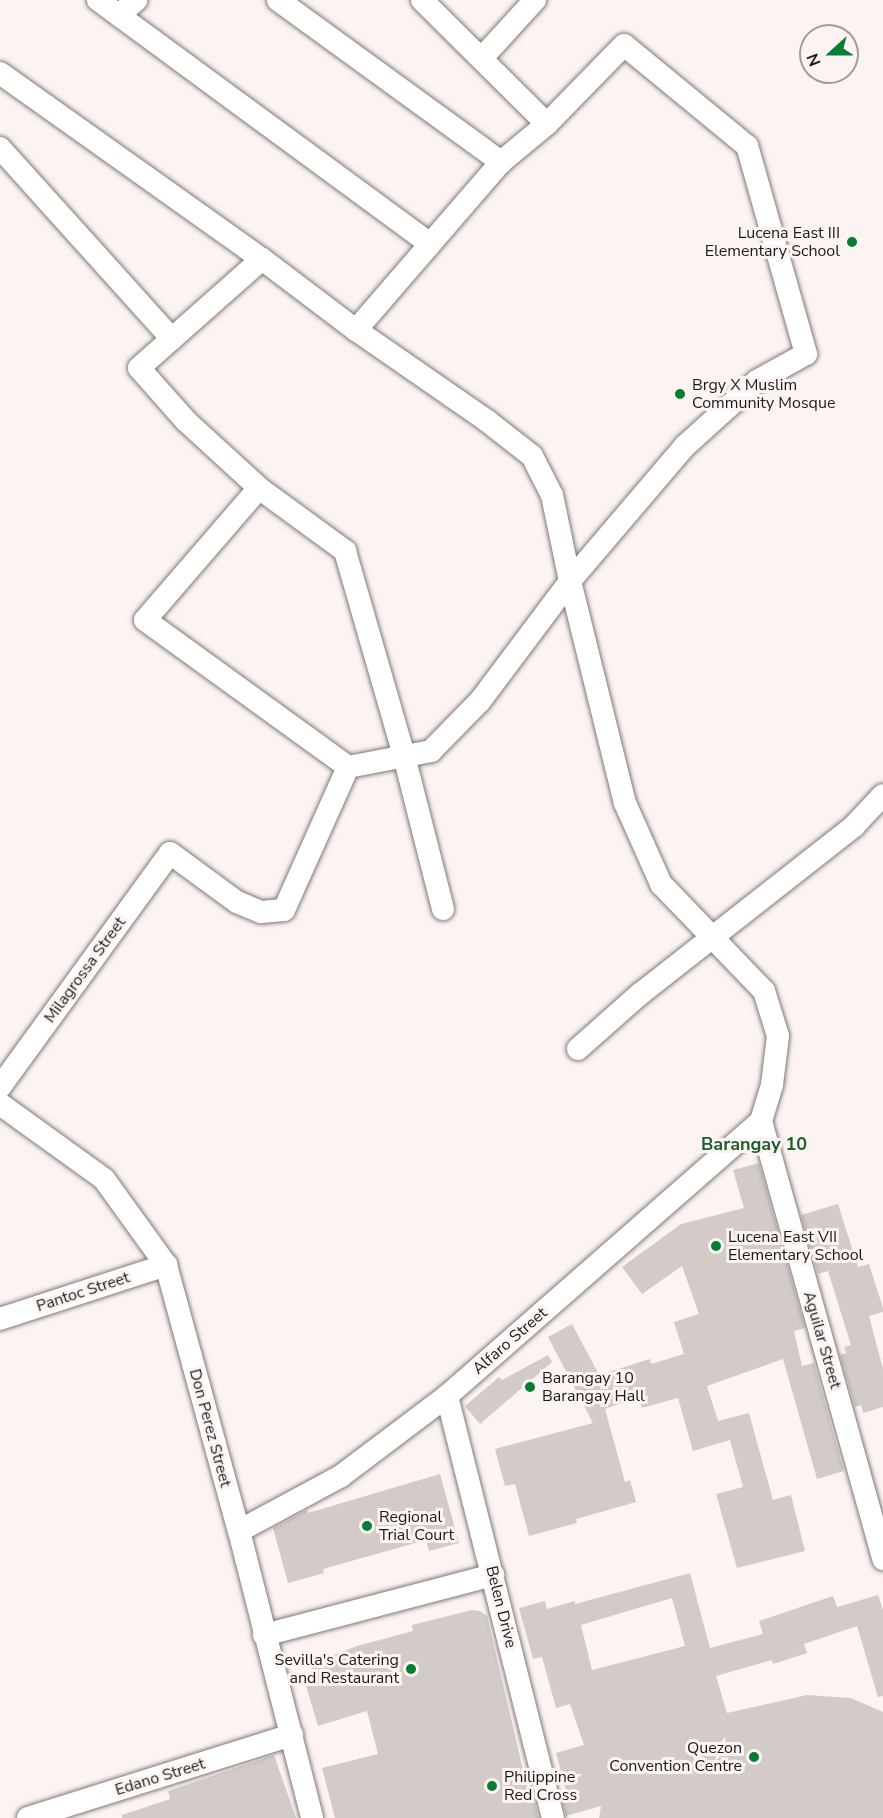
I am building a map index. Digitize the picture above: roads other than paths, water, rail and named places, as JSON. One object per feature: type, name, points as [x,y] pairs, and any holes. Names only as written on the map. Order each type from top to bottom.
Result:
[{"type":"street","points":[[98,0],[430,244]]},
{"type":"street","points":[[119,15],[136,0]]},
{"type":"street","points":[[278,0],[501,162]]},
{"type":"street","points":[[422,0],[547,123]]},
{"type":"street","points":[[482,58],[535,0]]},
{"type":"street","points":[[259,488],[145,620],[348,766],[431,751],[480,700],[570,581],[685,446],[757,381],[806,354],[747,146],[624,45],[547,123],[501,162],[356,330]]},
{"type":"street","points":[[4,83],[262,259],[356,330],[486,420],[532,456],[552,495],[570,581],[625,803],[662,884],[764,991],[778,1036],[772,1084],[761,1121]]},
{"type":"street","points":[[0,148],[172,339]]},
{"type":"street","points":[[262,259],[139,368],[186,421],[259,488],[345,550],[404,756],[443,909]]},
{"type":"street","name":"Milagrossa Street","points":[[0,1087],[170,853],[237,902],[261,912],[284,910],[348,766]]},
{"type":"street","points":[[578,1049],[640,994],[854,826],[883,795]]},
{"type":"street","name":"Don Perez Street","points":[[0,1104],[104,1179],[166,1265],[239,1531],[312,1818]]},
{"type":"street","name":"Alfaro Street","points":[[239,1531],[341,1476],[447,1396],[761,1121]]},
{"type":"street","name":"Aguilar Street","points":[[761,1121],[883,1559]]},
{"type":"street","name":"Pantoc Street","points":[[0,1319],[166,1265]]},
{"type":"street","name":"Belen Drive","points":[[447,1396],[553,1818]]},
{"type":"street","points":[[264,1635],[493,1575]]},
{"type":"street","name":"Edano Street","points":[[28,1818],[292,1735]]},
{"type":"place","name":"Lucena East III Elementary School","points":[[852,242]]},
{"type":"place","name":"Brgy X Muslim Community Mosque","points":[[680,394]]},
{"type":"place","name":"Lucena East VII Elementary School","points":[[716,1246]]},
{"type":"place","name":"Barangay 10 Barangay Hall","points":[[530,1387]]},
{"type":"place","name":"Regional Trial Court","points":[[367,1526]]},
{"type":"place","name":"Sevilla's Catering and Restaurant","points":[[411,1669]]},
{"type":"place","name":"Quezon Convention Centre","points":[[754,1757]]},
{"type":"place","name":"Philippine Red Cross","points":[[492,1786]]},
{"type":"district","name":"Barangay 10","points":[[754,1144]]}]
